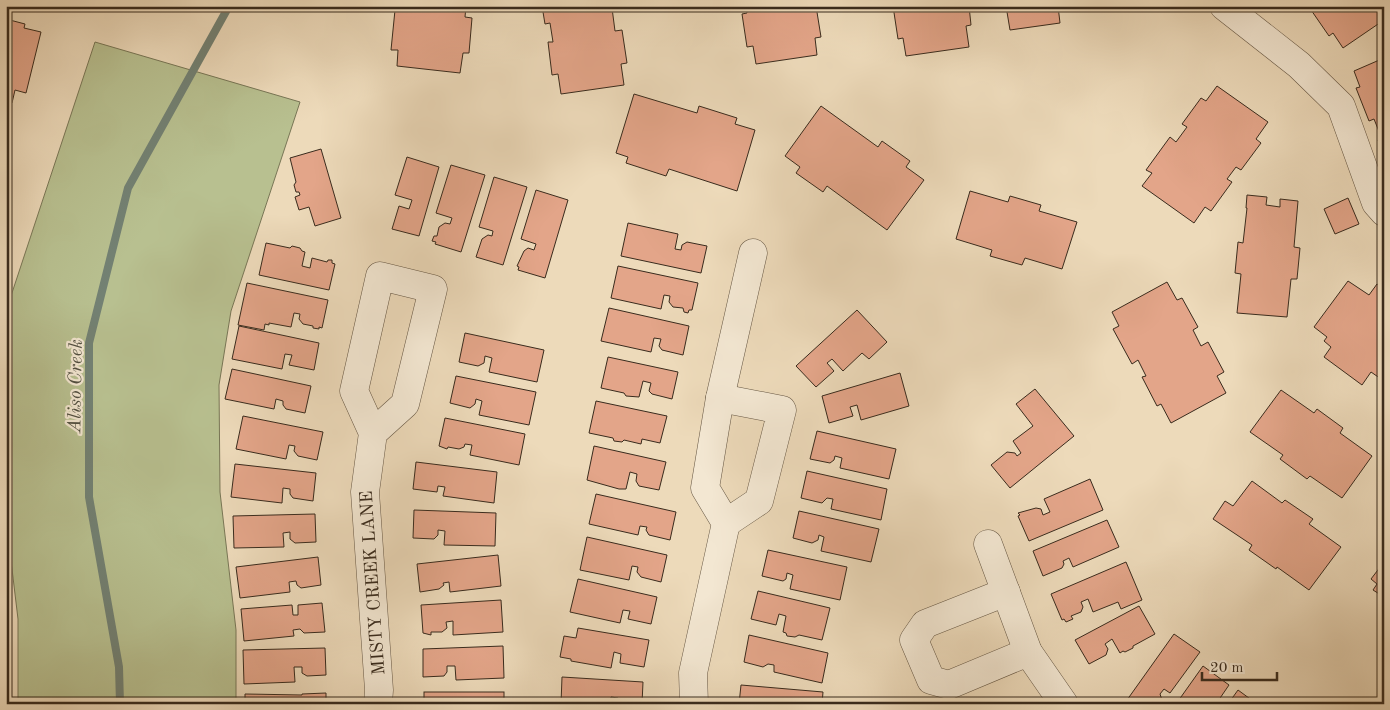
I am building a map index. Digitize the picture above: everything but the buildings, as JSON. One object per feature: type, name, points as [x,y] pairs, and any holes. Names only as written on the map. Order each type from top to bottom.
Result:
[{"type":"street","points":[[1224,6],[1300,65],[1341,106],[1376,203],[1384,212]]},
{"type":"street","points":[[694,704],[693,673],[726,523],[705,488],[720,398],[753,253]]},
{"type":"street","points":[[380,276],[433,289],[406,404],[373,433],[354,391],[380,276]]},
{"type":"street","points":[[720,398],[782,410],[759,501],[726,523]]},
{"type":"street","name":"MISTY CREEK LANE","points":[[373,433],[365,492],[379,690],[378,704]]},
{"type":"street","points":[[988,544],[1028,652],[1064,704]]},
{"type":"street","points":[[1006,592],[925,624],[914,640],[931,680],[949,685],[1028,652]]},
{"type":"green space","points":[[95,42],[300,102],[231,311],[219,385],[220,492],[236,630],[236,704],[18,704],[18,619],[6,519],[6,311]]},
{"type":"waterway","name":"Aliso Creek","points":[[120,704],[119,667],[89,497],[89,343],[128,188],[229,6]]}]
